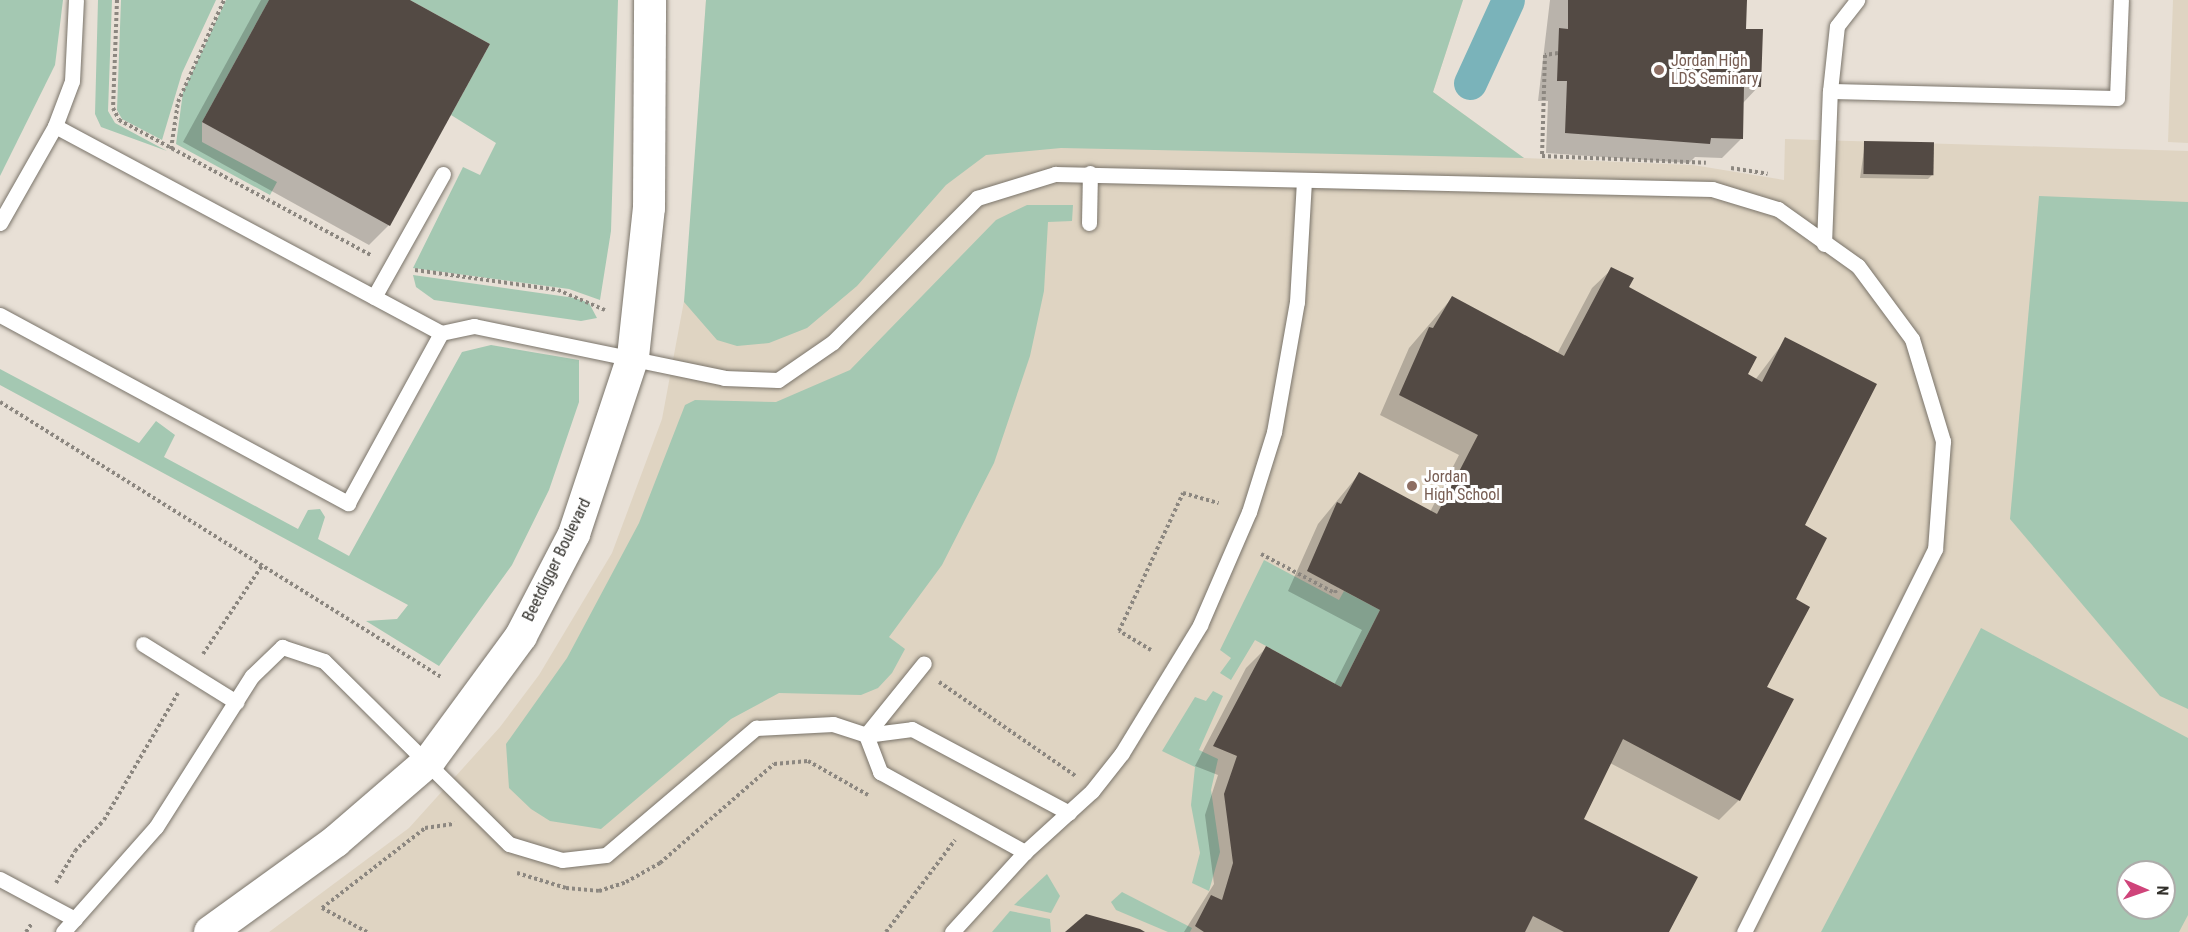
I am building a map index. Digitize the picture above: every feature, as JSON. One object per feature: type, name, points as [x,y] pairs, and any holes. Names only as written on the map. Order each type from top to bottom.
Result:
[{"type":"street","name":"Beetdigger Boulevard","points":[[210,932],[336,841],[430,760],[500,668],[555,570],[596,477],[633,357],[649,208],[653,58],[650,0]]},
{"type":"street","name":"Beetdigger Boulevard","points":[[653,58],[672,0]]},
{"type":"lane","points":[[0,223],[55,126],[72,81],[76,0]]},
{"type":"lane","points":[[1824,244],[1830,91],[1837,26],[1857,0]]},
{"type":"lane","points":[[1830,91],[2117,98],[2121,0]]},
{"type":"lane","points":[[55,126],[441,333],[474,326],[633,357],[724,378],[778,380],[833,342],[977,198],[1055,174],[1712,189],[1778,209],[1824,244],[1858,266],[1912,339],[1942,441],[1935,549],[1744,932]]},
{"type":"lane","points":[[1089,223],[1090,173]]},
{"type":"lane","points":[[374,297],[443,174]]},
{"type":"lane","points":[[952,932],[1025,852],[1092,791],[1122,753],[1200,625],[1252,503],[1288,367],[1304,180]]},
{"type":"lane","points":[[0,315],[348,503],[441,333]]},
{"type":"lane","points":[[143,644],[236,702]]},
{"type":"lane","points":[[63,932],[156,827],[252,676],[282,647],[324,661],[430,760],[509,844],[562,860],[606,855],[756,728],[833,724],[866,735],[912,729],[1069,813]]},
{"type":"lane","points":[[866,735],[921,667]]},
{"type":"lane","points":[[866,735],[880,772],[1025,852]]},
{"type":"lane","points":[[0,879],[75,919]]},
{"type":"path","points":[[117,0],[113,108],[118,120],[393,263],[419,272],[558,290],[605,310]]},
{"type":"path","points":[[171,149],[178,102],[224,0]]},
{"type":"path","points":[[1558,53],[1545,55],[1542,156],[1714,165]]},
{"type":"path","points":[[1725,167],[1768,174]]},
{"type":"path","points":[[0,402],[441,677]]},
{"type":"path","points":[[1151,650],[1119,631],[1173,514],[1183,493],[1219,503]]},
{"type":"path","points":[[1261,554],[1335,593],[1337,587]]},
{"type":"path","points":[[26,932],[75,851],[104,820],[189,673],[263,564]]},
{"type":"path","points":[[921,667],[1046,752],[1092,791]]},
{"type":"path","points":[[505,866],[566,888],[599,891],[626,882],[660,863],[774,764],[808,761],[876,798]]},
{"type":"path","points":[[367,932],[322,908],[425,828],[456,825],[464,832]]},
{"type":"path","points":[[886,932],[955,840],[945,835]]},
{"type":"shaded area","name":"Jordan High School","points":[[706,0],[1463,0],[1433,92],[1524,158],[1693,165],[1784,180],[1785,139],[2188,151],[2188,932],[269,932],[409,828],[500,727],[539,675],[612,553],[662,419],[687,285]]},
{"type":"shaded area","points":[[2173,0],[2188,0],[2188,143],[2168,142]]},
{"type":"green space","points":[[0,0],[63,0],[55,65],[0,176]]},
{"type":"green space","points":[[98,0],[112,0],[108,111],[115,123],[167,151],[101,127],[95,114]]},
{"type":"green space","points":[[121,0],[216,0],[182,73],[162,140],[122,119],[117,110]]},
{"type":"green space","points":[[226,0],[269,0],[202,122],[202,142],[277,182],[270,195],[176,144],[183,92]]},
{"type":"green space","points":[[410,0],[618,0],[611,231],[600,300],[569,289],[413,268],[463,167],[480,175],[496,143],[451,115],[490,44]]},
{"type":"green space","points":[[706,0],[1463,0],[1433,92],[1524,158],[1061,148],[986,155],[946,185],[857,286],[807,328],[769,343],[737,346],[717,340],[684,302]]},
{"type":"green space","points":[[2039,196],[2188,202],[2188,709],[2160,696],[2010,519]]},
{"type":"green space","points":[[1027,205],[1073,205],[1072,221],[1048,222],[1044,291],[1030,356],[994,463],[942,565],[889,637],[905,649],[892,673],[878,688],[861,695],[779,693],[731,719],[601,829],[550,821],[531,809],[509,788],[506,744],[567,658],[639,523],[685,405],[695,400],[776,402],[850,370],[996,220]]},
{"type":"green space","points":[[413,275],[575,298],[589,303],[597,318],[581,321],[434,300],[416,287]]},
{"type":"green space","points":[[491,345],[579,360],[579,402],[549,490],[512,565],[439,666],[366,621],[397,619],[408,605],[0,385],[0,369],[139,443],[156,421],[175,435],[164,457],[298,529],[308,510],[320,509],[325,517],[318,539],[349,556],[462,352]]},
{"type":"green space","points":[[1264,560],[1339,600],[1344,591],[1380,610],[1341,687],[1255,640],[1231,680],[1220,673],[1231,658],[1220,650]]},
{"type":"green space","points":[[1981,628],[2188,738],[2188,915],[2179,932],[1821,932]]},
{"type":"green space","points":[[1213,691],[1223,696],[1199,750],[1218,759],[1211,790],[1220,852],[1209,891],[1192,883],[1200,853],[1191,805],[1195,767],[1162,751],[1195,697],[1206,701]]},
{"type":"green space","points":[[1047,874],[1060,896],[1051,913],[1014,905]]},
{"type":"green space","points":[[1122,892],[1192,928],[1190,932],[1168,932],[1116,910],[1111,902]]},
{"type":"green space","points":[[1010,911],[1050,919],[1051,932],[992,932]]},
{"type":"building","points":[[269,0],[410,0],[490,44],[390,226],[202,122]]},
{"type":"building","name":"Jordan High LDS Seminary","points":[[1568,0],[1747,0],[1746,29],[1763,29],[1761,87],[1744,86],[1743,139],[1711,138],[1710,144],[1565,133],[1567,81],[1557,81],[1559,28],[1568,29]]},
{"type":"building","points":[[1864,141],[1934,142],[1933,175],[1863,174]]},
{"type":"building","points":[[1611,267],[1634,278],[1629,287],[1757,357],[1748,374],[1762,382],[1785,337],[1877,384],[1805,525],[1827,538],[1796,599],[1810,607],[1767,687],[1794,699],[1740,801],[1623,739],[1584,819],[1698,877],[1669,932],[1564,932],[1533,916],[1525,932],[1204,932],[1195,926],[1211,895],[1222,900],[1233,863],[1224,794],[1237,756],[1213,746],[1266,646],[1341,687],[1380,610],[1307,571],[1337,502],[1341,504],[1359,472],[1437,514],[1478,435],[1399,395],[1429,327],[1433,328],[1452,296],[1564,356]]},
{"type":"building","points":[[1086,914],[1140,929],[1145,932],[1065,932]]},
{"type":"waterway","points":[[1470,83],[1508,0]]},
{"type":"place","name":"Jordan High LDS Seminary","points":[[1659,70]]},
{"type":"place","name":"Jordan High School","points":[[1412,486]]}]
